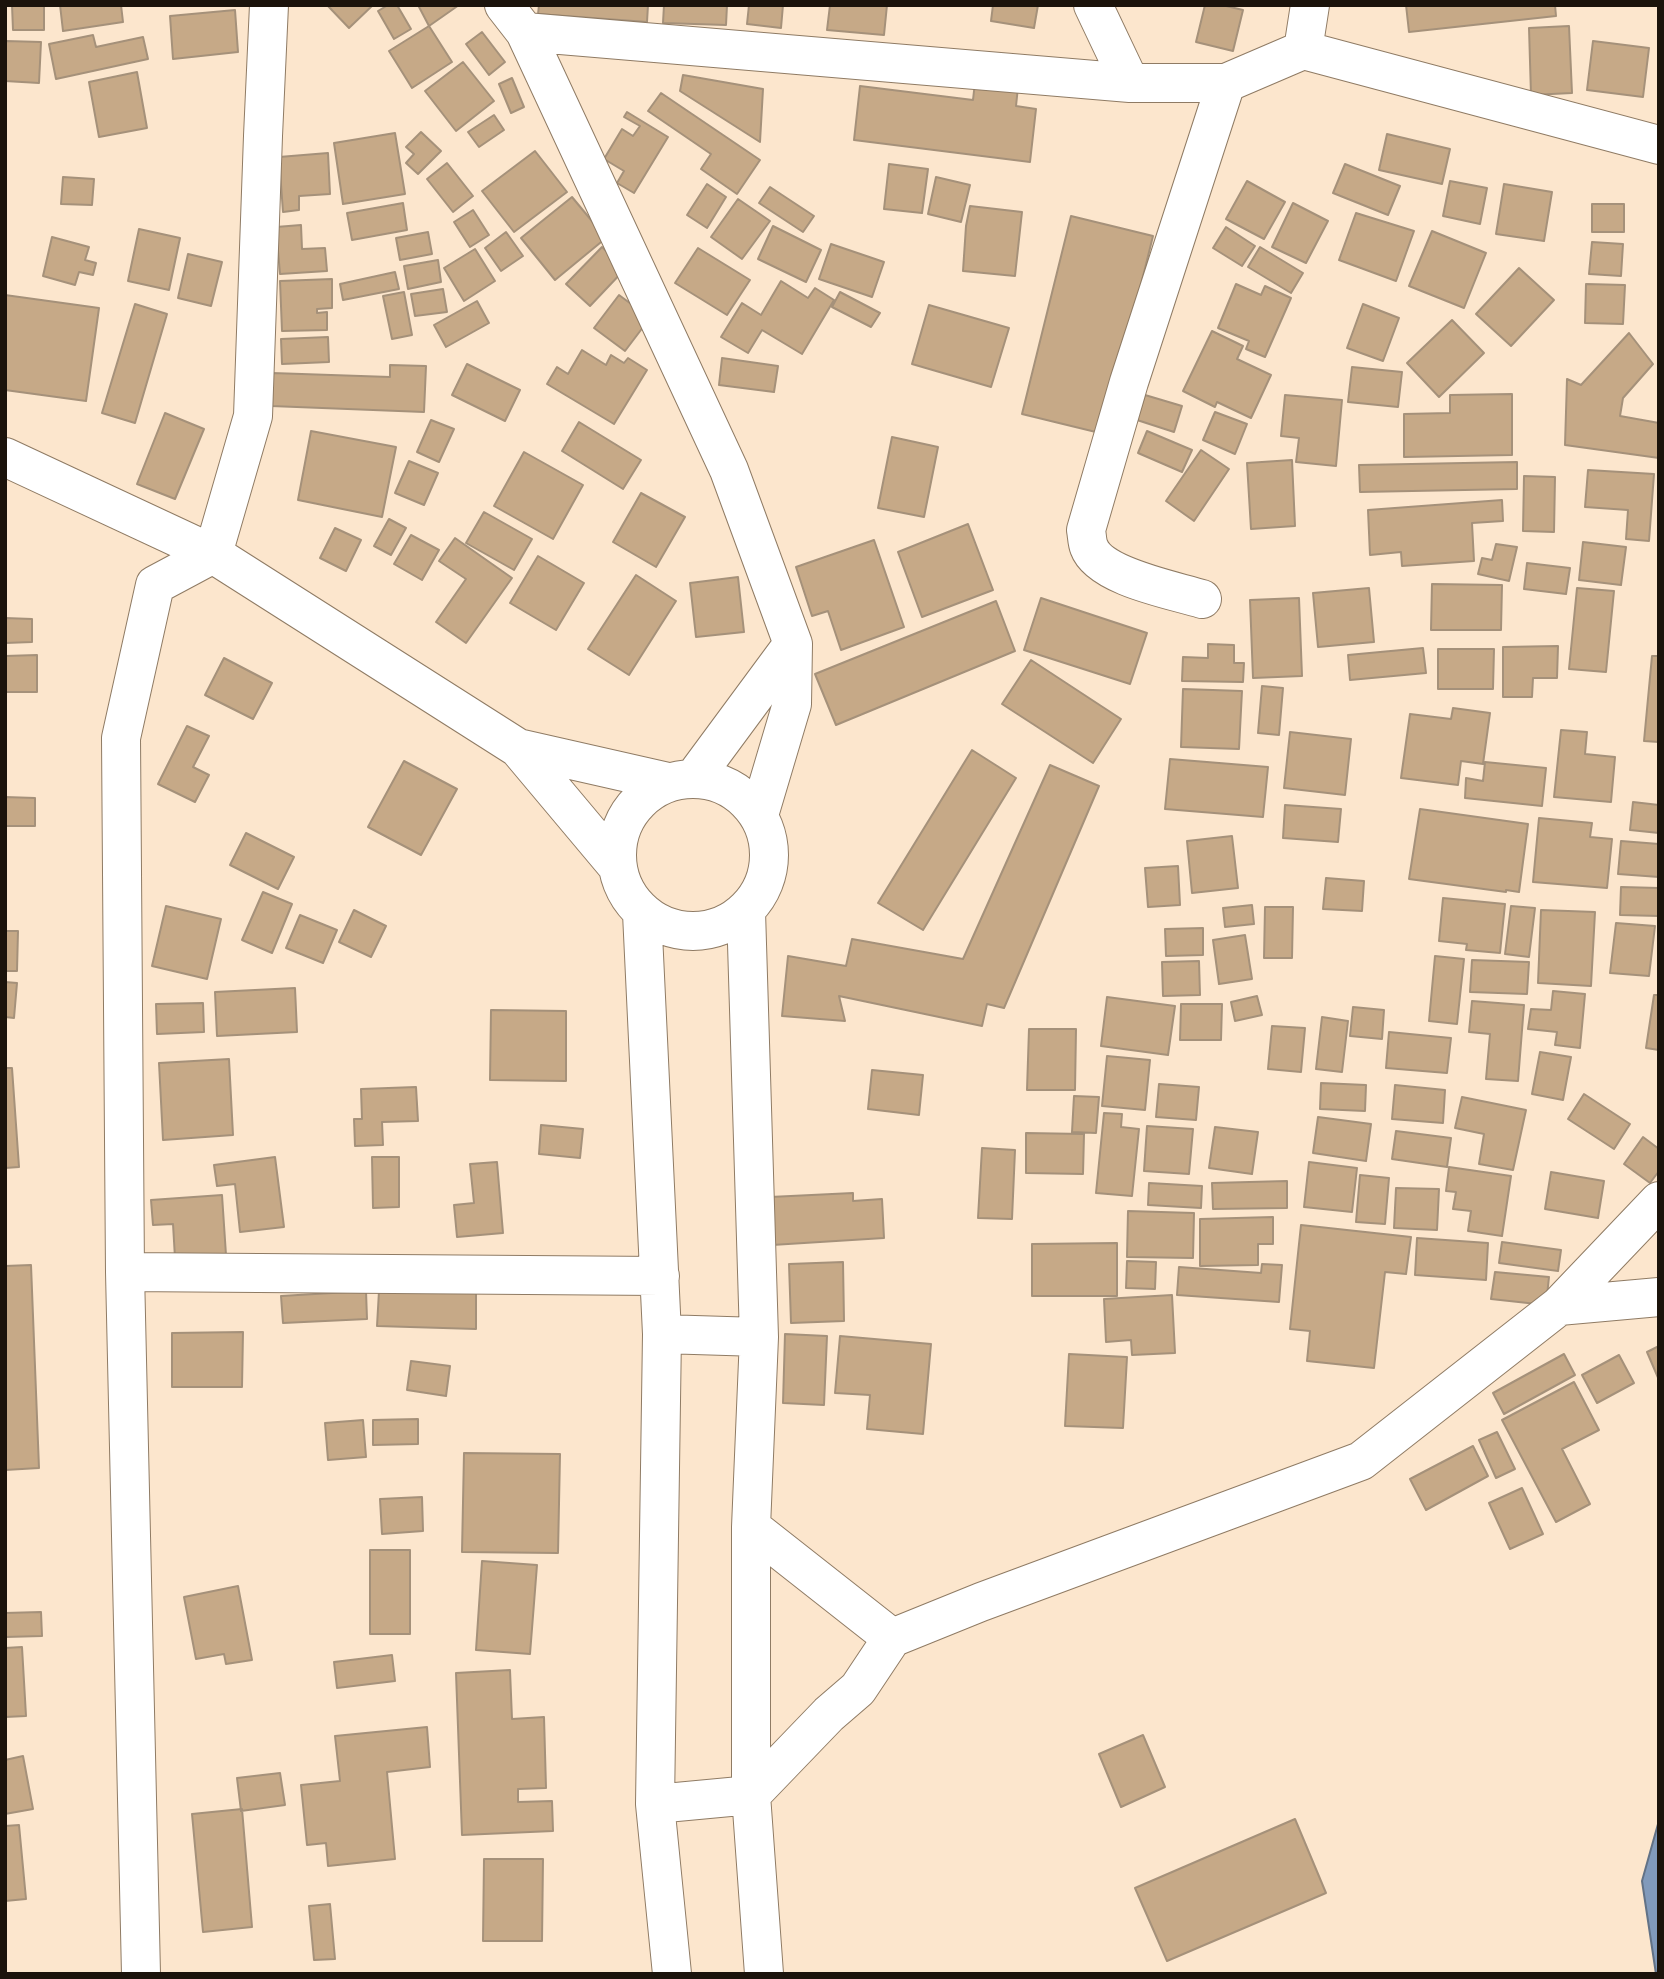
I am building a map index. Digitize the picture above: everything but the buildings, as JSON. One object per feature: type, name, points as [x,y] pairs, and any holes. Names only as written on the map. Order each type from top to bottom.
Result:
[{"type":"street","points":[[141,1974],[125,1272],[121,738],[155,585],[213,554],[253,416],[269,5]]},
{"type":"street","points":[[1093,5],[1130,83]]},
{"type":"street","points":[[1303,50],[1311,5]]},
{"type":"street","points":[[514,18],[1130,83],[1226,83],[1303,50],[1659,145]]},
{"type":"street","points":[[514,18],[729,470],[793,644],[792,704],[759,815]]},
{"type":"street","points":[[1202,599],[1117,573],[1100,562],[1089,548],[1087,530],[1129,382],[1226,83]]},
{"type":"street","points":[[5,457],[213,554],[519,748],[617,866]]},
{"type":"street","points":[[519,748],[681,780],[719,782],[743,795],[759,815],[769,839],[770,866],[761,891],[746,912],[722,927],[694,932],[666,927],[642,913],[625,891],[617,866],[618,840],[628,815],[645,795],[681,780],[793,644]]},
{"type":"street","points":[[746,912],[759,1337],[751,1527],[751,1795],[764,1974]]},
{"type":"street","points":[[642,913],[663,1334],[655,1804],[672,1974]]},
{"type":"street","points":[[655,1804],[751,1795],[829,1714],[858,1689],[892,1638],[981,1602],[1361,1461],[1559,1306],[1659,1201]]},
{"type":"street","points":[[125,1272],[660,1276]]},
{"type":"street","points":[[1559,1306],[1659,1297]]},
{"type":"street","points":[[663,1334],[759,1337]]},
{"type":"street","points":[[751,1527],[892,1638]]},
{"type":"water","points":[[1658,1824],[1659,1974],[1656,1974],[1642,1881]]}]
